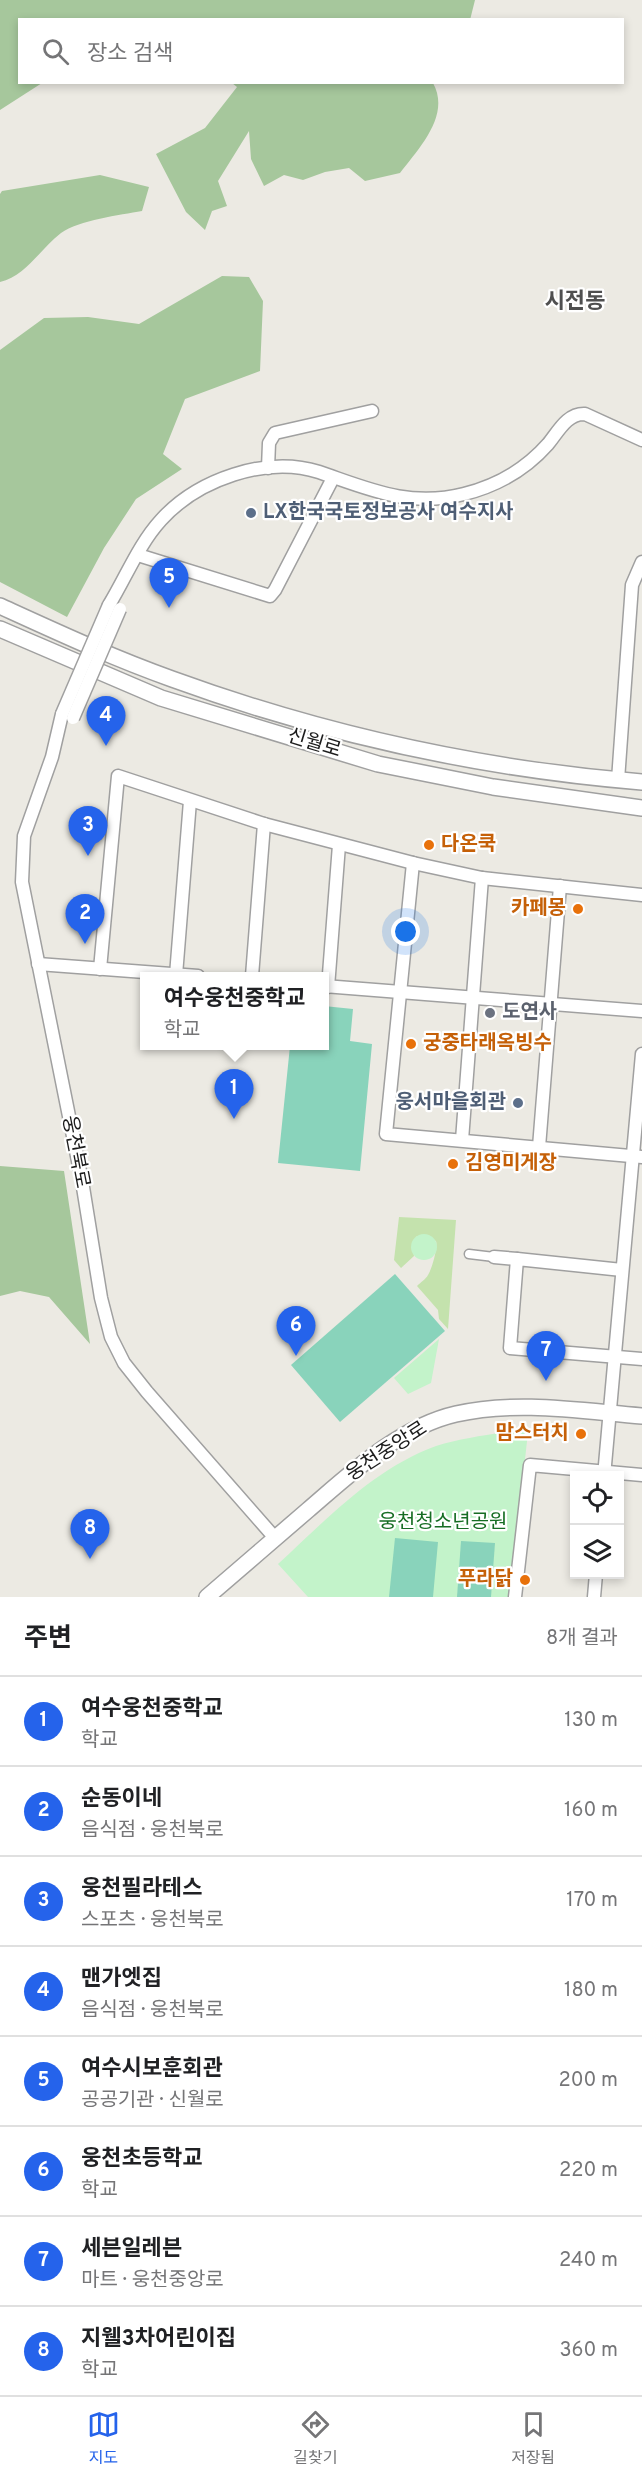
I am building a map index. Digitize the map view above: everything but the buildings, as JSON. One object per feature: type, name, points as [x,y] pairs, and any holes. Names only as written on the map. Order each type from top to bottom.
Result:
[{"type":"street","points":[[268,468],[268,443],[275,434],[372,411]]},
{"type":"street","name":"웅천북로","points":[[275,1538],[147,1392],[114,1346],[101,1298],[82,1181],[24,894],[22,851],[24,836],[68,716],[130,571],[161,520],[184,499],[203,487],[228,477],[268,468],[301,468],[401,498],[436,499],[465,494],[498,482],[528,463],[567,420],[581,414],[642,440]]},
{"type":"street","points":[[138,555],[270,596],[333,478]]},
{"type":"street","points":[[618,780],[632,585],[642,562]]},
{"type":"street","name":"신월로","points":[[0,606],[170,679],[295,718],[380,741],[532,770],[642,782]]},
{"type":"street","name":"신월로","points":[[0,629],[161,698],[378,764],[493,787],[642,808]]},
{"type":"street","points":[[100,969],[118,776],[264,824],[412,863],[482,878],[642,895]]},
{"type":"street","points":[[176,972],[190,801]]},
{"type":"street","points":[[252,972],[264,824]]},
{"type":"street","points":[[327,972],[339,845]]},
{"type":"street","points":[[412,863],[386,1134],[637,1156]]},
{"type":"street","points":[[462,1140],[482,878]]},
{"type":"street","points":[[539,1147],[560,886]]},
{"type":"street","points":[[38,964],[140,972]]},
{"type":"street","points":[[329,986],[642,1011]]},
{"type":"street","points":[[604,1471],[622,1270],[637,1156],[642,1054]]},
{"type":"street","points":[[469,1254],[622,1270]]},
{"type":"street","points":[[517,1259],[510,1348],[642,1359]]},
{"type":"street","name":"웅천중앙로","points":[[207,1597],[381,1452],[404,1436],[440,1418],[513,1407],[559,1408],[642,1416]]},
{"type":"street","points":[[515,1597],[530,1465],[586,1471]]},
{"type":"street","points":[[624,1474],[642,1475]]},
{"type":"street","points":[[594,1597],[596,1579]]},
{"type":"green space","points":[[0,0],[475,0],[470,18],[18,18],[18,84],[40,84],[0,110]]},
{"type":"green space","points":[[233,84],[433,84],[438,95],[438,107],[424,142],[400,173],[365,181],[349,168],[325,172],[303,180],[284,175],[264,186],[251,159],[249,131],[218,181],[227,206],[212,211],[205,230],[186,212],[156,154],[205,128],[237,87]]},
{"type":"green space","points":[[100,175],[149,187],[142,211],[69,228],[53,239],[18,274],[0,282],[0,194],[2,191]]},
{"type":"green space","points":[[222,276],[249,277],[263,301],[260,371],[185,399],[163,454],[182,469],[136,499],[104,548],[67,617],[0,582],[0,350],[44,318],[88,317],[139,324]]},
{"type":"green space","points":[[329,1007],[353,1009],[350,1041],[372,1044],[360,1171],[278,1163],[290,1050],[329,1050]]},
{"type":"green space","points":[[0,1166],[64,1171],[90,1344],[49,1297],[20,1291],[0,1296]]},
{"type":"green space","points":[[399,1217],[456,1220],[448,1329],[439,1319],[438,1310],[417,1286],[430,1272],[436,1241],[417,1236],[412,1243],[414,1256],[401,1268],[394,1260]]},
{"type":"green space","points":[[424,1234],[433,1238],[437,1247],[433,1256],[424,1260],[415,1256],[411,1247],[415,1238]]},
{"type":"green space","points":[[395,1274],[445,1331],[340,1422],[291,1365]]},
{"type":"green space","points":[[439,1339],[431,1383],[408,1394],[394,1378]]},
{"type":"green space","name":"웅천청소년공원","points":[[504,1432],[528,1432],[510,1597],[308,1597],[278,1564],[332,1513],[391,1468],[436,1446]]},
{"type":"green space","points":[[395,1538],[438,1542],[433,1597],[389,1597]]},
{"type":"green space","points":[[461,1541],[495,1543],[491,1597],[457,1597]]},
{"type":"place","name":"LX한국국토정보공사 여수지사","points":[[251,513]]},
{"type":"place","name":"여수시보훈회관","points":[[169,608]]},
{"type":"place","name":"맨가엣집","points":[[106,746]]},
{"type":"place","name":"다온쿡","points":[[429,845]]},
{"type":"place","name":"웅천필라테스","points":[[88,856]]},
{"type":"place","name":"카페몽","points":[[578,909]]},
{"type":"place","name":"순동이네","points":[[85,944]]},
{"type":"place","name":"도연사","points":[[490,1013]]},
{"type":"place","name":"궁중타래옥빙수","points":[[411,1044]]},
{"type":"place","name":"웅서마을회관","points":[[518,1103]]},
{"type":"place","name":"여수웅천중학교","points":[[234,1119]]},
{"type":"place","name":"김영미게장","points":[[453,1164]]},
{"type":"place","name":"웅천초등학교","points":[[296,1356]]},
{"type":"place","name":"세븐일레븐","points":[[546,1381]]},
{"type":"place","name":"맘스터치","points":[[581,1434]]},
{"type":"place","name":"지웰3차어린이집","points":[[90,1559]]},
{"type":"place","name":"푸라닭","points":[[525,1580]]},
{"type":"district","name":"시전동","points":[[575,302]]}]
